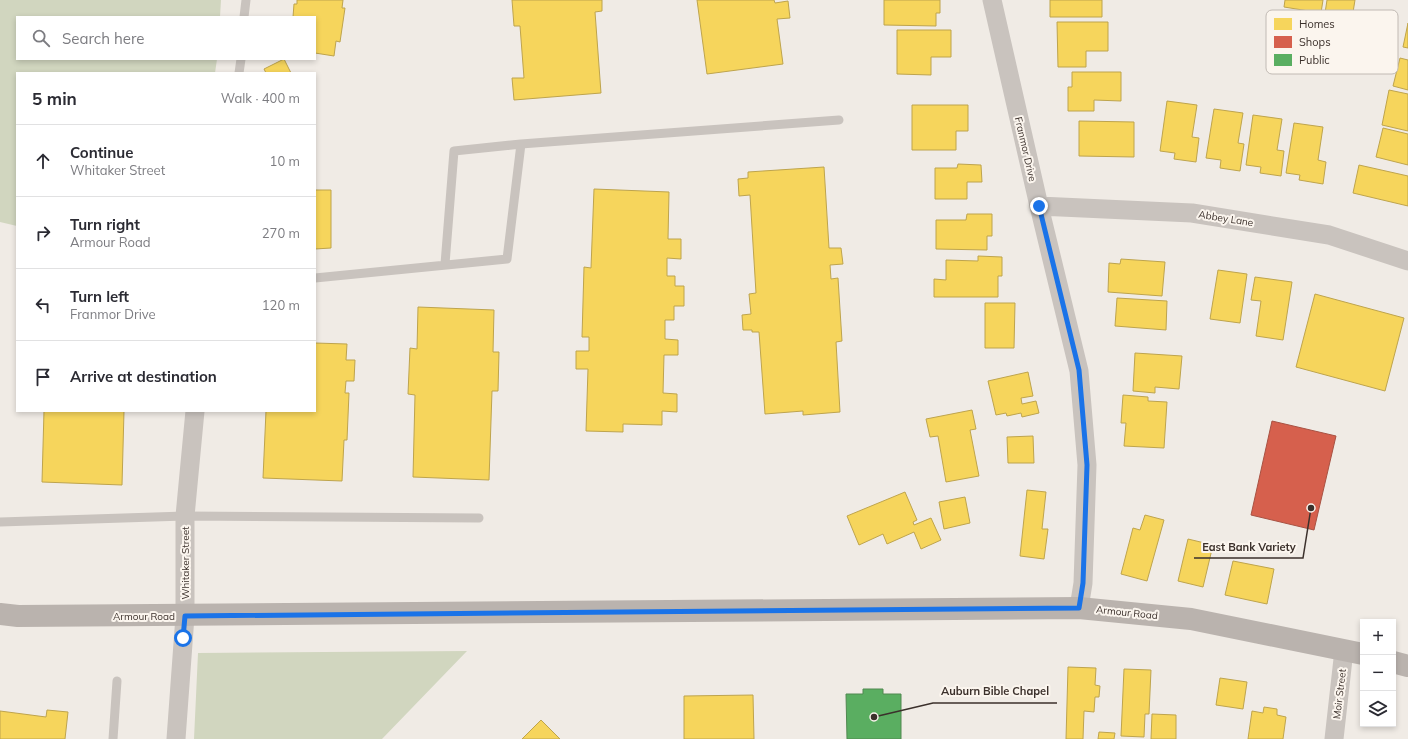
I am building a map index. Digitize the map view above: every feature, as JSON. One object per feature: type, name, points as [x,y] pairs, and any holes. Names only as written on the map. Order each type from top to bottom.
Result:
[{"type":"main road","name":"Armour Road","points":[[0,614],[18,616],[185,616],[1079,608],[1191,619],[1354,652]]},
{"type":"main road","points":[[1396,663],[1408,666]]},
{"type":"street","name":"Franmor Drive","points":[[992,0],[1039,206],[1079,370],[1087,465],[1083,583],[1079,608]]},
{"type":"street","name":"Abbey Lane","points":[[1039,206],[1192,213],[1329,234],[1408,261]]},
{"type":"street","name":"Whitaker Street","points":[[176,739],[185,616],[185,516],[195,412]]},
{"type":"street","name":"Moir Street","points":[[1334,739],[1354,652]]},
{"type":"lane","points":[[244,16],[246,0]]},
{"type":"lane","points":[[239,72],[241,60]]},
{"type":"lane","points":[[445,264],[454,151],[521,144],[839,120]]},
{"type":"lane","points":[[316,278],[508,259],[521,144]]},
{"type":"lane","points":[[0,522],[185,516],[479,518]]},
{"type":"lane","points":[[113,739],[117,681]]},
{"type":"green space","points":[[0,0],[221,0],[220,16],[16,16],[16,60],[217,60],[215,72],[16,72],[16,226],[0,222]]},
{"type":"green space","points":[[467,651],[382,739],[194,739],[198,653]]},
{"type":"building: Homes","points":[[297,0],[343,0],[342,8],[345,8],[340,42],[336,41],[334,56],[316,53],[316,16],[293,16],[294,4],[297,4]]},
{"type":"building: Homes","points":[[512,0],[602,0],[602,11],[595,12],[601,93],[514,100],[512,78],[524,78],[520,26],[514,26]]},
{"type":"building: Homes","points":[[697,0],[774,0],[775,3],[788,1],[790,18],[777,19],[783,64],[707,74]]},
{"type":"building: Homes","points":[[884,0],[940,0],[940,13],[936,13],[936,26],[884,25]]},
{"type":"building: Homes","points":[[1050,0],[1102,0],[1102,17],[1050,17]]},
{"type":"building: Homes","points":[[1285,0],[1323,0],[1321,10],[1302,10],[1284,7]]},
{"type":"building: Homes","points":[[1327,0],[1355,0],[1353,10],[1325,10]]},
{"type":"building: Homes","points":[[1057,22],[1108,22],[1108,51],[1086,51],[1086,67],[1058,67]]},
{"type":"building: Homes","points":[[1408,23],[1408,48],[1403,47]]},
{"type":"building: Homes","points":[[897,30],[951,30],[951,57],[931,57],[931,75],[897,74]]},
{"type":"building: Homes","points":[[1400,58],[1408,60],[1408,90],[1393,86],[1396,74],[1398,74]]},
{"type":"building: Homes","points":[[284,60],[290,72],[266,72],[264,69]]},
{"type":"building: Homes","points":[[1072,72],[1121,72],[1121,101],[1094,100],[1094,111],[1068,111],[1068,87],[1072,87]]},
{"type":"building: Homes","points":[[1389,90],[1408,94],[1408,131],[1382,125]]},
{"type":"building: Homes","points":[[1167,101],[1197,105],[1192,137],[1199,138],[1196,162],[1174,159],[1175,153],[1160,151]]},
{"type":"building: Homes","points":[[912,105],[968,105],[968,131],[956,131],[956,150],[912,150]]},
{"type":"building: Homes","points":[[1214,109],[1243,113],[1238,143],[1244,144],[1240,171],[1220,168],[1221,160],[1206,158]]},
{"type":"building: Homes","points":[[1253,115],[1282,119],[1277,150],[1284,151],[1281,176],[1260,173],[1261,167],[1246,165]]},
{"type":"building: Homes","points":[[1079,121],[1134,122],[1134,157],[1079,156]]},
{"type":"building: Homes","points":[[1294,123],[1323,127],[1318,160],[1326,162],[1323,184],[1299,180],[1300,175],[1286,173]]},
{"type":"building: Homes","points":[[1383,128],[1408,134],[1408,165],[1376,157]]},
{"type":"building: Homes","points":[[958,164],[981,165],[982,182],[967,182],[967,199],[935,199],[935,168],[957,168]]},
{"type":"building: Homes","points":[[1359,165],[1408,176],[1408,206],[1353,193]]},
{"type":"building: Homes","points":[[824,167],[829,248],[841,248],[843,264],[830,265],[831,279],[838,278],[842,341],[836,342],[840,412],[803,415],[803,411],[765,414],[759,332],[743,330],[742,315],[751,314],[749,294],[756,293],[750,195],[739,196],[738,179],[748,178],[748,172]]},
{"type":"building: Homes","points":[[594,189],[669,192],[668,239],[681,239],[681,259],[667,258],[667,276],[675,276],[675,286],[684,286],[684,306],[674,306],[674,320],[665,320],[665,339],[678,340],[678,355],[664,355],[663,393],[677,394],[677,412],[662,411],[662,425],[623,424],[623,432],[586,431],[588,369],[576,369],[576,351],[589,351],[589,337],[582,337],[584,267],[591,268]]},
{"type":"building: Homes","points":[[316,190],[331,190],[331,248],[316,249]]},
{"type":"building: Homes","points":[[967,214],[992,214],[992,236],[987,236],[987,250],[936,249],[936,220],[966,220]]},
{"type":"building: Homes","points":[[978,256],[1002,257],[1002,276],[998,276],[998,297],[934,297],[934,279],[946,280],[946,260],[978,261]]},
{"type":"building: Homes","points":[[1121,259],[1165,262],[1162,296],[1108,292],[1109,263],[1120,264]]},
{"type":"building: Homes","points":[[1218,270],[1247,274],[1240,323],[1210,319]]},
{"type":"building: Homes","points":[[1255,277],[1292,282],[1283,340],[1256,336],[1261,301],[1251,300]]},
{"type":"building: Homes","points":[[1315,294],[1404,318],[1385,391],[1296,367]]},
{"type":"building: Homes","points":[[1117,298],[1167,301],[1166,330],[1115,326]]},
{"type":"building: Homes","points":[[985,303],[1015,303],[1014,348],[985,348]]},
{"type":"building: Homes","points":[[418,307],[494,310],[493,352],[499,352],[498,391],[492,391],[489,480],[413,477],[415,395],[408,394],[410,348],[417,349]]},
{"type":"building: Homes","points":[[316,343],[347,344],[346,360],[355,360],[354,381],[346,381],[345,393],[349,393],[347,440],[344,440],[342,481],[263,478],[266,412],[316,412]]},
{"type":"building: Homes","points":[[1135,353],[1182,356],[1179,389],[1155,387],[1155,393],[1133,391]]},
{"type":"building: Homes","points":[[1028,372],[1033,396],[1021,398],[1022,404],[1036,401],[1039,413],[1022,417],[1021,413],[1007,416],[1006,413],[996,415],[988,381]]},
{"type":"building: Homes","points":[[1123,395],[1148,397],[1148,401],[1167,402],[1164,448],[1124,446],[1126,423],[1121,423]]},
{"type":"building: Homes","points":[[972,410],[976,429],[970,430],[979,476],[946,482],[938,436],[930,437],[926,419]]},
{"type":"building: Homes","points":[[44,412],[124,412],[122,485],[42,482]]},
{"type":"building: Homes","points":[[1033,436],[1034,463],[1008,463],[1007,437]]},
{"type":"building: Homes","points":[[1027,490],[1046,492],[1042,529],[1048,529],[1044,559],[1020,556]]},
{"type":"building: Homes","points":[[905,492],[917,520],[913,522],[914,525],[931,518],[941,540],[921,549],[914,532],[887,544],[883,534],[859,545],[847,516]]},
{"type":"building: Homes","points":[[965,497],[970,523],[944,529],[939,502]]},
{"type":"building: Homes","points":[[1145,515],[1164,520],[1147,581],[1121,574],[1133,528],[1140,530]]},
{"type":"building: Homes","points":[[1188,539],[1213,545],[1203,587],[1178,581]]},
{"type":"building: Homes","points":[[1233,561],[1274,569],[1267,604],[1225,595]]},
{"type":"building: Homes","points":[[1068,667],[1096,668],[1095,685],[1100,686],[1099,697],[1095,697],[1094,712],[1084,711],[1083,739],[1066,739]]},
{"type":"building: Homes","points":[[1124,669],[1151,670],[1149,714],[1145,714],[1144,737],[1121,736]]},
{"type":"building: Homes","points":[[1220,678],[1247,682],[1243,709],[1216,705]]},
{"type":"building: Homes","points":[[753,695],[754,739],[684,739],[684,696]]},
{"type":"building: Homes","points":[[1264,707],[1277,709],[1277,715],[1286,717],[1283,739],[1248,739],[1252,711],[1263,713]]},
{"type":"building: Homes","points":[[47,710],[68,712],[65,739],[0,739],[0,711],[46,717]]},
{"type":"building: Homes","points":[[1152,714],[1176,715],[1176,739],[1151,739]]},
{"type":"building: Homes","points":[[541,720],[560,739],[522,739]]},
{"type":"building: Homes","points":[[1099,732],[1115,733],[1114,739],[1098,739]]},
{"type":"building: Shops","points":[[1272,421],[1336,436],[1314,530],[1251,515]]},
{"type":"building: Public","points":[[863,689],[883,689],[883,694],[901,694],[901,739],[847,739],[846,694],[863,694]]},
{"type":"place","name":"East Bank Variety","points":[[1311,508]]},
{"type":"place","name":"Auburn Bible Chapel","points":[[874,717]]},
{"type":"route","points":[[183,638],[185,616],[1079,608],[1083,583],[1087,465],[1079,370],[1039,206]]}]
